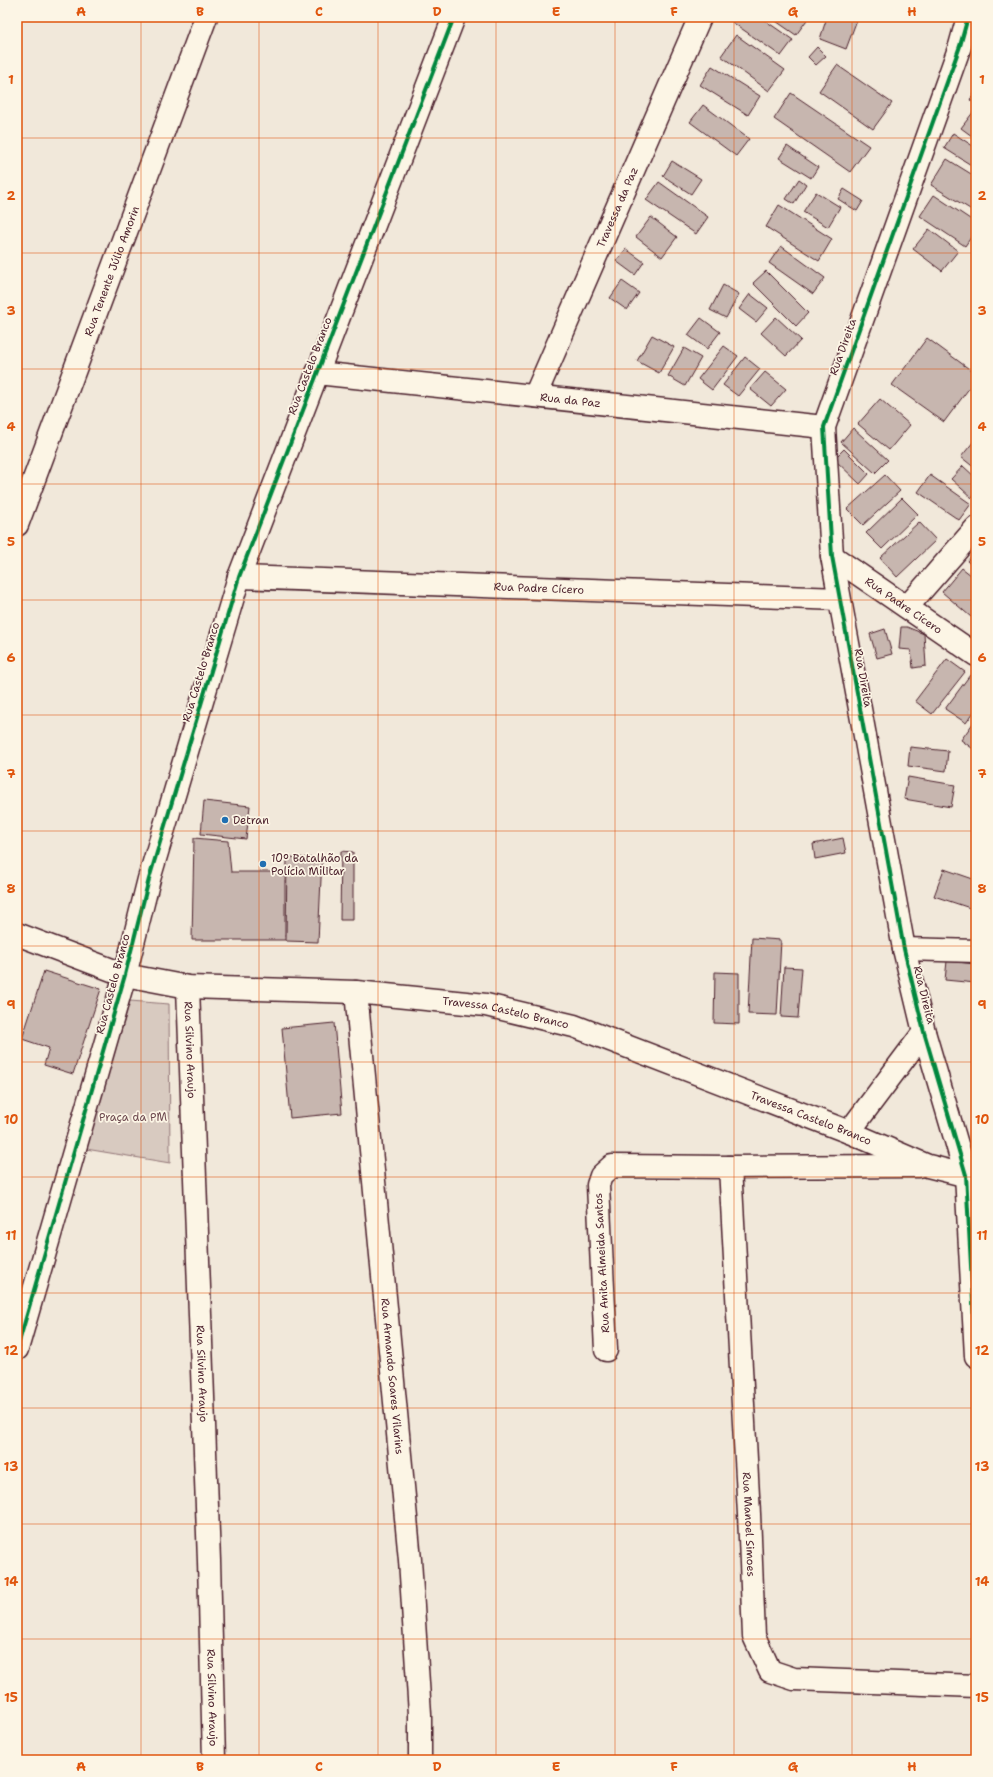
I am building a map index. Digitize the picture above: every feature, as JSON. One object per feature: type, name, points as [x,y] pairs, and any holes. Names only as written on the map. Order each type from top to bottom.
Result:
[{"type":"street","name":"Rua Tenente Júlio Amorin","points":[[17,525],[206,17]]},
{"type":"street","name":"Rua Castelo Branco","points":[[17,1349],[125,976],[149,879],[239,577],[454,17]]},
{"type":"street","name":"Travessa da Paz","points":[[535,396],[700,17]]},
{"type":"street","name":"Rua Direita","points":[[968,17],[968,52],[824,427],[832,556],[904,949],[924,1032],[971,1176],[976,1356]]},
{"type":"street","name":"Rua da Paz","points":[[318,373],[824,427]]},
{"type":"street","points":[[907,607],[976,528]]},
{"type":"street","name":"Rua Padre Cícero","points":[[832,556],[976,655]]},
{"type":"street","name":"Rua Padre Cícero","points":[[239,577],[839,598]]},
{"type":"street","name":"Travessa Castelo Branco","points":[[17,934],[125,976],[188,987],[356,992],[486,1005],[574,1026],[849,1132],[928,1166],[971,1176]]},
{"type":"street","points":[[904,949],[976,951]]},
{"type":"street","name":"Rua Silvino Araujo","points":[[188,987],[209,1561],[214,1760]]},
{"type":"street","name":"Rua Armando Soares Vilarins","points":[[356,992],[410,1560],[420,1714],[420,1760]]},
{"type":"street","points":[[849,1132],[924,1032]]},
{"type":"street","name":"Rua Anita Almeida Santos","points":[[606,1350],[598,1185],[601,1176],[612,1166],[730,1167]]},
{"type":"street","points":[[730,1167],[928,1166]]},
{"type":"street","name":"Rua Manoel Simoes","points":[[730,1167],[754,1636],[770,1670],[794,1679],[976,1686]]},
{"type":"green space","name":"Praça da PM","points":[[130,1001],[169,1004],[170,1163],[86,1149]]},
{"type":"building","points":[[735,17],[760,17],[793,40],[781,56],[732,22]]},
{"type":"building","points":[[770,17],[809,17],[796,35]]},
{"type":"building","points":[[827,17],[858,17],[846,49],[820,39]]},
{"type":"building","points":[[736,35],[785,70],[769,91],[721,56]]},
{"type":"building","points":[[817,47],[826,56],[816,65],[808,57]]},
{"type":"building","points":[[837,65],[892,103],[873,129],[819,91]]},
{"type":"building","points":[[712,66],[760,96],[748,115],[700,85]]},
{"type":"building","points":[[976,91],[976,104],[970,100]]},
{"type":"building","points":[[791,93],[869,146],[850,172],[774,119]]},
{"type":"building","points":[[703,105],[749,139],[736,156],[690,122]]},
{"type":"building","points":[[974,111],[976,113],[976,139],[961,128]]},
{"type":"building","points":[[953,133],[976,148],[976,168],[944,148]]},
{"type":"building","points":[[787,146],[818,167],[811,178],[779,158]]},
{"type":"building","points":[[947,159],[976,177],[975,212],[931,185]]},
{"type":"building","points":[[672,161],[701,179],[691,194],[663,176]]},
{"type":"building","points":[[799,179],[806,184],[794,204],[786,199]]},
{"type":"building","points":[[659,182],[708,217],[696,234],[646,200]]},
{"type":"building","points":[[844,189],[863,201],[857,211],[838,199]]},
{"type":"building","points":[[816,192],[840,207],[828,227],[803,212]]},
{"type":"building","points":[[934,195],[976,223],[976,230],[965,246],[920,216]]},
{"type":"building","points":[[779,205],[832,239],[819,261],[766,227]]},
{"type":"building","points":[[651,217],[677,237],[662,257],[636,237]]},
{"type":"building","points":[[929,229],[958,251],[942,271],[913,249]]},
{"type":"building","points":[[781,246],[825,278],[813,294],[769,263]]},
{"type":"building","points":[[626,249],[644,262],[635,275],[616,261]]},
{"type":"building","points":[[976,252],[976,261],[972,258]]},
{"type":"building","points":[[766,271],[808,313],[796,326],[753,283]]},
{"type":"building","points":[[622,281],[639,293],[627,310],[610,298]]},
{"type":"building","points":[[723,285],[739,294],[726,318],[710,310]]},
{"type":"building","points":[[750,294],[768,308],[756,322],[739,309]]},
{"type":"building","points":[[776,317],[801,340],[786,356],[761,333]]},
{"type":"building","points":[[701,318],[720,332],[707,349],[688,335]]},
{"type":"building","points":[[652,335],[674,347],[659,373],[637,361]]},
{"type":"building","points":[[927,338],[976,374],[976,379],[944,422],[892,385]]},
{"type":"building","points":[[724,346],[738,356],[712,390],[698,379]]},
{"type":"building","points":[[684,348],[701,358],[685,386],[668,376]]},
{"type":"building","points":[[745,357],[760,369],[738,396],[723,385]]},
{"type":"building","points":[[765,372],[786,389],[771,406],[750,389]]},
{"type":"building","points":[[880,399],[910,425],[889,450],[858,424]]},
{"type":"building","points":[[853,428],[888,460],[875,473],[841,442]]},
{"type":"building","points":[[974,441],[976,443],[976,469],[961,457]]},
{"type":"building","points":[[844,449],[869,474],[860,484],[834,459]]},
{"type":"building","points":[[963,466],[976,478],[976,493],[972,498],[951,479]]},
{"type":"building","points":[[885,475],[900,491],[863,525],[847,509]]},
{"type":"building","points":[[930,475],[971,504],[959,520],[918,492]]},
{"type":"building","points":[[902,498],[918,514],[882,549],[866,533]]},
{"type":"building","points":[[919,522],[936,540],[897,577],[880,558]]},
{"type":"building","points":[[976,551],[976,569],[967,561]]},
{"type":"building","points":[[962,568],[976,579],[976,611],[971,617],[942,592]]},
{"type":"building","points":[[901,627],[907,627],[924,634],[926,666],[913,668],[911,650],[899,649]]},
{"type":"building","points":[[885,629],[892,654],[877,658],[870,634]]},
{"type":"building","points":[[947,659],[965,672],[932,714],[915,701]]},
{"type":"building","points":[[970,675],[976,680],[976,709],[966,723],[945,709]]},
{"type":"building","points":[[976,719],[976,751],[961,740]]},
{"type":"building","points":[[910,747],[948,751],[946,771],[908,766]]},
{"type":"building","points":[[908,777],[955,785],[951,807],[904,799]]},
{"type":"building","name":"Detran","points":[[204,801],[250,806],[246,839],[201,834]]},
{"type":"building","points":[[194,838],[228,841],[231,872],[285,872],[285,940],[192,940]]},
{"type":"building","points":[[843,838],[846,853],[815,859],[813,844]]},
{"type":"building","points":[[341,851],[353,852],[353,920],[340,920]]},
{"type":"building","points":[[287,857],[322,858],[318,942],[286,941]]},
{"type":"building","points":[[944,869],[976,880],[976,910],[934,896]]},
{"type":"building","points":[[752,938],[781,940],[777,1015],[748,1014]]},
{"type":"building","points":[[947,961],[976,964],[976,983],[945,980]]},
{"type":"building","points":[[784,967],[802,968],[798,1018],[781,1017]]},
{"type":"building","points":[[44,971],[101,989],[73,1074],[44,1065],[49,1048],[22,1039]]},
{"type":"building","points":[[715,972],[739,973],[739,1024],[714,1023]]},
{"type":"building","points":[[334,1023],[342,1113],[290,1118],[282,1028]]},
{"type":"cycle path","points":[[17,1349],[125,975],[149,879],[239,577],[454,17]]},
{"type":"cycle path","points":[[968,17],[960,46],[824,427],[832,556],[904,949],[924,1032],[966,1175],[976,1356]]},
{"type":"place","name":"Detran","points":[[225,820]]},
{"type":"place","name":"10º Batalhão da Polícia Militar","points":[[263,864]]}]
